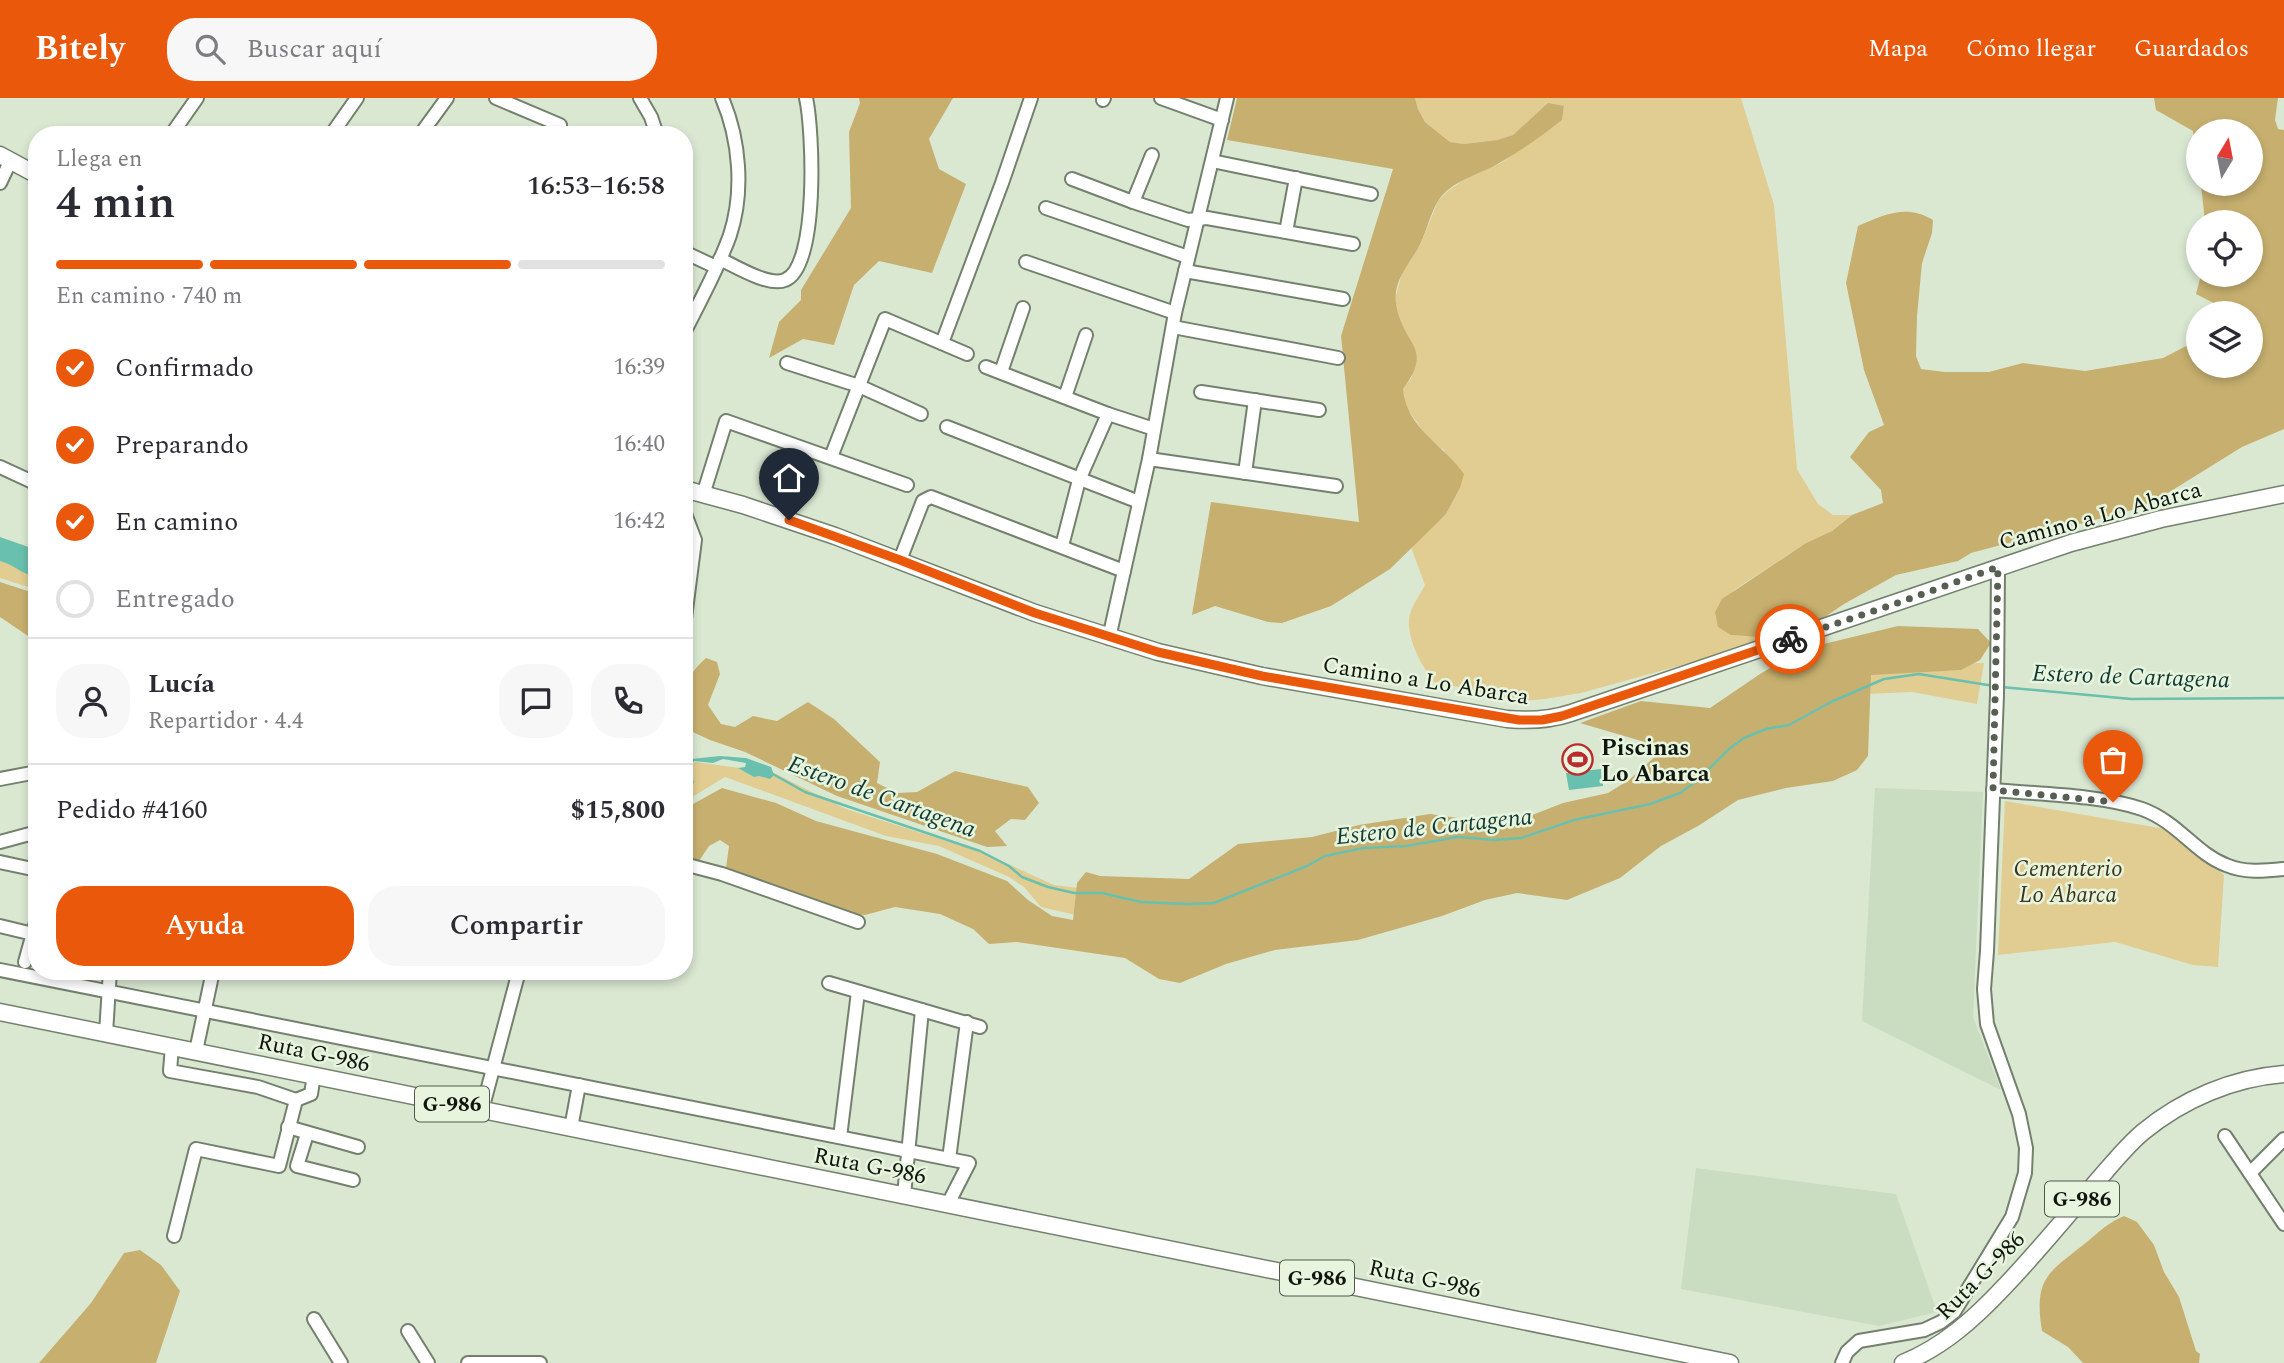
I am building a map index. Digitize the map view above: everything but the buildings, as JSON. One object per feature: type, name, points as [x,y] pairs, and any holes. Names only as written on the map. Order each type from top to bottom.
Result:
[{"type":"main road","points":[[5,158],[28,170]]},
{"type":"main road","name":"Camino a Lo Abarca","points":[[693,492],[743,505],[900,560],[1035,613],[1109,638],[1193,661],[1262,676],[1507,719],[1542,720],[1571,713],[1844,622],[2071,543],[2138,524],[2284,494]]},
{"type":"main road","name":"Ruta G-986","points":[[0,1012],[1730,1363]]},
{"type":"main road","name":"Ruta G-986","points":[[1903,1363],[1938,1346],[1975,1317],[2020,1271],[2128,1145],[2158,1121],[2190,1101],[2225,1086],[2284,1074]]},
{"type":"street","points":[[177,126],[197,98]]},
{"type":"street","points":[[337,126],[357,98]]},
{"type":"street","points":[[429,126],[447,98]]},
{"type":"street","points":[[496,98],[560,125]]},
{"type":"street","points":[[640,98],[654,126]]},
{"type":"street","points":[[693,314],[718,263],[734,220],[738,186],[734,136],[722,98]]},
{"type":"street","points":[[693,255],[772,282],[786,280],[794,274],[803,251],[810,212],[812,138],[806,98]]},
{"type":"street","points":[[942,343],[1031,98]]},
{"type":"street","points":[[1161,98],[1222,120]]},
{"type":"street","points":[[1109,638],[1149,459],[1175,313],[1227,98]]},
{"type":"street","points":[[1133,202],[1152,155]]},
{"type":"street","points":[[0,183],[5,158]]},
{"type":"street","points":[[1212,161],[1371,194]]},
{"type":"street","points":[[1286,232],[1296,178]]},
{"type":"street","points":[[1072,179],[1188,220],[1208,218],[1353,244]]},
{"type":"street","points":[[1046,208],[1188,257]]},
{"type":"street","points":[[1026,262],[1175,313]]},
{"type":"street","points":[[1185,271],[1343,299]]},
{"type":"street","points":[[1001,372],[1023,308]]},
{"type":"street","points":[[831,457],[885,319],[967,354]]},
{"type":"street","points":[[1173,327],[1338,358]]},
{"type":"street","points":[[1065,397],[1086,335]]},
{"type":"street","points":[[787,363],[859,386],[921,414]]},
{"type":"street","points":[[986,367],[1154,429]]},
{"type":"street","points":[[1201,392],[1319,411]]},
{"type":"street","points":[[1245,473],[1255,400]]},
{"type":"street","points":[[1062,546],[1079,480],[1108,414]]},
{"type":"street","points":[[703,495],[726,421],[907,485]]},
{"type":"street","points":[[947,427],[1139,502]]},
{"type":"street","points":[[1149,459],[1335,486]]},
{"type":"street","points":[[0,467],[28,480]]},
{"type":"street","points":[[900,560],[923,501],[931,497],[1124,571]]},
{"type":"street","points":[[693,535],[693,555]]},
{"type":"street","points":[[1842,1363],[1847,1352],[1859,1341],[1924,1331],[1954,1312],[2012,1217],[2022,1189],[2026,1159],[2024,1132],[1990,1038],[1984,989],[1997,695],[1998,567]]},
{"type":"street","points":[[0,779],[28,774]]},
{"type":"street","points":[[1993,790],[2124,804],[2164,820],[2211,858],[2226,865],[2255,871],[2284,869]]},
{"type":"street","points":[[0,842],[28,834]]},
{"type":"street","points":[[0,862],[28,868]]},
{"type":"street","points":[[693,866],[858,922]]},
{"type":"street","points":[[0,926],[28,933]]},
{"type":"street","points":[[25,962],[28,952]]},
{"type":"street","points":[[0,971],[28,976]]},
{"type":"street","points":[[46,980],[969,1163],[948,1204]]},
{"type":"street","points":[[106,1033],[109,980]]},
{"type":"street","points":[[196,1051],[211,980]]},
{"type":"street","points":[[482,1110],[517,980]]},
{"type":"street","points":[[829,983],[980,1027]]},
{"type":"street","points":[[839,1137],[858,992]]},
{"type":"street","points":[[904,1195],[922,1010]]},
{"type":"street","points":[[948,1159],[967,1022]]},
{"type":"street","points":[[172,1046],[170,1071],[258,1087],[296,1100],[311,1094],[314,1075]]},
{"type":"street","points":[[571,1128],[579,1084]]},
{"type":"street","points":[[174,1236],[196,1149],[279,1166],[296,1100]]},
{"type":"street","points":[[288,1127],[358,1147]]},
{"type":"street","points":[[307,1134],[297,1166],[353,1181]]},
{"type":"street","points":[[2225,1136],[2284,1224]]},
{"type":"street","points":[[2250,1173],[2284,1139]]},
{"type":"street","points":[[314,1319],[341,1363]]},
{"type":"street","points":[[408,1331],[428,1363]]},
{"type":"street","points":[[468,1363],[540,1363]]},
{"type":"shaded area","points":[[859,98],[953,98],[929,139],[939,169],[966,184],[932,273],[879,261],[854,285],[834,345],[803,339],[769,358],[779,322],[801,300],[801,290],[851,208],[849,132],[860,103]]},
{"type":"shaded area","points":[[1237,98],[1415,98],[1425,122],[1450,142],[1464,144],[1513,135],[1548,103],[1564,106],[1562,120],[1540,137],[1501,162],[1459,182],[1444,194],[1435,207],[1397,289],[1399,317],[1416,354],[1412,375],[1403,389],[1406,403],[1418,425],[1464,474],[1446,514],[1390,569],[1331,606],[1282,623],[1268,622],[1215,606],[1192,615],[1211,502],[1359,522],[1341,336],[1393,169],[1227,140]]},
{"type":"shaded area","points":[[2154,98],[2278,98],[2275,120],[2278,129],[2284,130],[2284,429],[2242,447],[2163,496],[2136,509],[1971,553],[1958,561],[1896,575],[1844,604],[1806,630],[1776,638],[1731,635],[1718,627],[1715,612],[1722,599],[1806,543],[1832,531],[1852,515],[1883,503],[1881,490],[1850,457],[1869,432],[1884,425],[1864,370],[1846,283],[1858,226],[1896,212],[1914,212],[1933,220],[1932,233],[1922,263],[1917,316],[1916,356],[1921,369],[1989,372],[2023,363],[2085,371],[2163,358],[2186,346],[2186,378],[2263,378],[2263,301],[2210,301],[2196,294],[2198,287],[2263,287],[2263,210],[2204,210],[2202,196],[2263,196],[2263,119],[2186,119],[2186,127],[2156,110]]},
{"type":"shaded area","points":[[0,582],[28,591],[28,636],[0,617]]},
{"type":"shaded area","points":[[1898,626],[1978,629],[1991,643],[1980,660],[1961,670],[1871,675],[1868,756],[1857,770],[1833,781],[1786,788],[1738,800],[1661,846],[1620,878],[1567,900],[1517,893],[1485,900],[1442,916],[1358,940],[1275,950],[1226,964],[1180,983],[1159,979],[1125,958],[1017,942],[989,944],[973,929],[940,914],[895,907],[865,915],[851,914],[726,868],[729,846],[720,840],[709,846],[699,861],[693,859],[693,804],[722,788],[776,803],[816,821],[937,854],[1007,881],[1028,900],[1052,916],[1073,920],[1077,883],[1086,872],[1100,876],[1189,879],[1238,844],[1312,837],[1359,825],[1430,814],[1485,822],[1522,819],[1563,803],[1608,793],[1629,780],[1659,753],[1648,743],[1580,723],[1641,701],[1710,708],[1803,649]]},
{"type":"shaded area","points":[[706,658],[717,662],[720,674],[708,705],[721,724],[735,727],[753,716],[777,721],[808,702],[834,719],[880,762],[877,783],[897,793],[917,792],[955,771],[1028,787],[1039,803],[1025,820],[1011,819],[995,831],[1007,846],[987,847],[837,796],[745,752],[693,732],[693,672]]},
{"type":"shaded area","points":[[1875,788],[1983,792],[1973,1017],[2001,1090],[1862,1021]]},
{"type":"shaded area","points":[[1696,1168],[1896,1194],[1937,1312],[1879,1326],[1681,1289]]},
{"type":"shaded area","points":[[2124,1216],[2137,1222],[2154,1245],[2164,1272],[2179,1297],[2196,1351],[2200,1354],[2199,1363],[2083,1363],[2068,1347],[2042,1331],[2040,1298],[2047,1277],[2101,1230]]},
{"type":"shaded area","points":[[140,1250],[161,1265],[180,1291],[156,1363],[39,1363],[91,1303],[124,1253]]},
{"type":"green space","points":[[1415,98],[1741,98],[1774,205],[1797,469],[1818,504],[1833,515],[1852,515],[1832,531],[1806,543],[1734,590],[1731,635],[1776,639],[1581,693],[1545,699],[1522,701],[1436,684],[1426,671],[1413,645],[1409,627],[1411,610],[1425,585],[1411,547],[1446,514],[1460,488],[1444,450],[1430,441],[1404,404],[1403,389],[1412,377],[1407,336],[1400,323],[1395,299],[1403,270],[1421,243],[1438,201],[1472,174],[1501,163],[1562,120],[1564,107],[1548,104],[1513,135],[1464,144],[1450,142],[1425,122]]},
{"type":"green space","points":[[0,556],[28,565],[28,587],[0,578]]},
{"type":"green space","points":[[1884,661],[1984,663],[1977,704],[1912,692],[1844,695],[1596,856],[1543,878],[1432,904],[1120,925],[1041,907],[1024,887],[1009,877],[939,846],[886,836],[725,777],[693,797],[693,764],[696,762],[774,773],[846,809],[984,853],[1054,885],[1193,902],[1381,875],[1501,852],[1638,783],[1845,668]]},
{"type":"green space","name":"Cementerio Lo Abarca","points":[[2005,801],[2165,829],[2203,856],[2224,875],[2218,967],[2193,965],[2115,942],[1998,955]]},
{"type":"water","points":[[0,537],[28,547],[28,574],[0,561]]},
{"type":"water","points":[[720,756],[746,758],[771,767],[774,775],[770,779],[754,777],[738,768],[745,767],[746,763],[723,759],[713,763],[694,761],[693,763],[693,759]]},
{"type":"water","points":[[1601,769],[1603,786],[1569,790],[1566,773]]},
{"type":"waterway","name":"Estero de Cartagena","points":[[771,773],[805,792],[980,851],[1009,866],[1022,877],[1048,887],[1074,893],[1102,893],[1141,902],[1214,903],[1307,866],[1325,856],[1363,848],[1406,846],[1458,837],[1495,840],[1521,838],[1574,820],[1650,804],[1680,793],[1744,738],[1766,729],[1789,725],[1831,702],[1884,679],[1919,674],[1994,686]]},
{"type":"waterway","name":"Estero de Cartagena","points":[[2001,687],[2131,699],[2284,698]]},
{"type":"way so far","points":[[1790,639],[1998,567],[1993,790],[2113,802]]},
{"type":"place","name":"Piscinas Lo Abarca","points":[[1578,760]]},
{"type":"route","points":[[789,520],[1035,613],[1158,652],[1262,676],[1507,719],[1542,720],[1562,716],[1790,639]]}]
